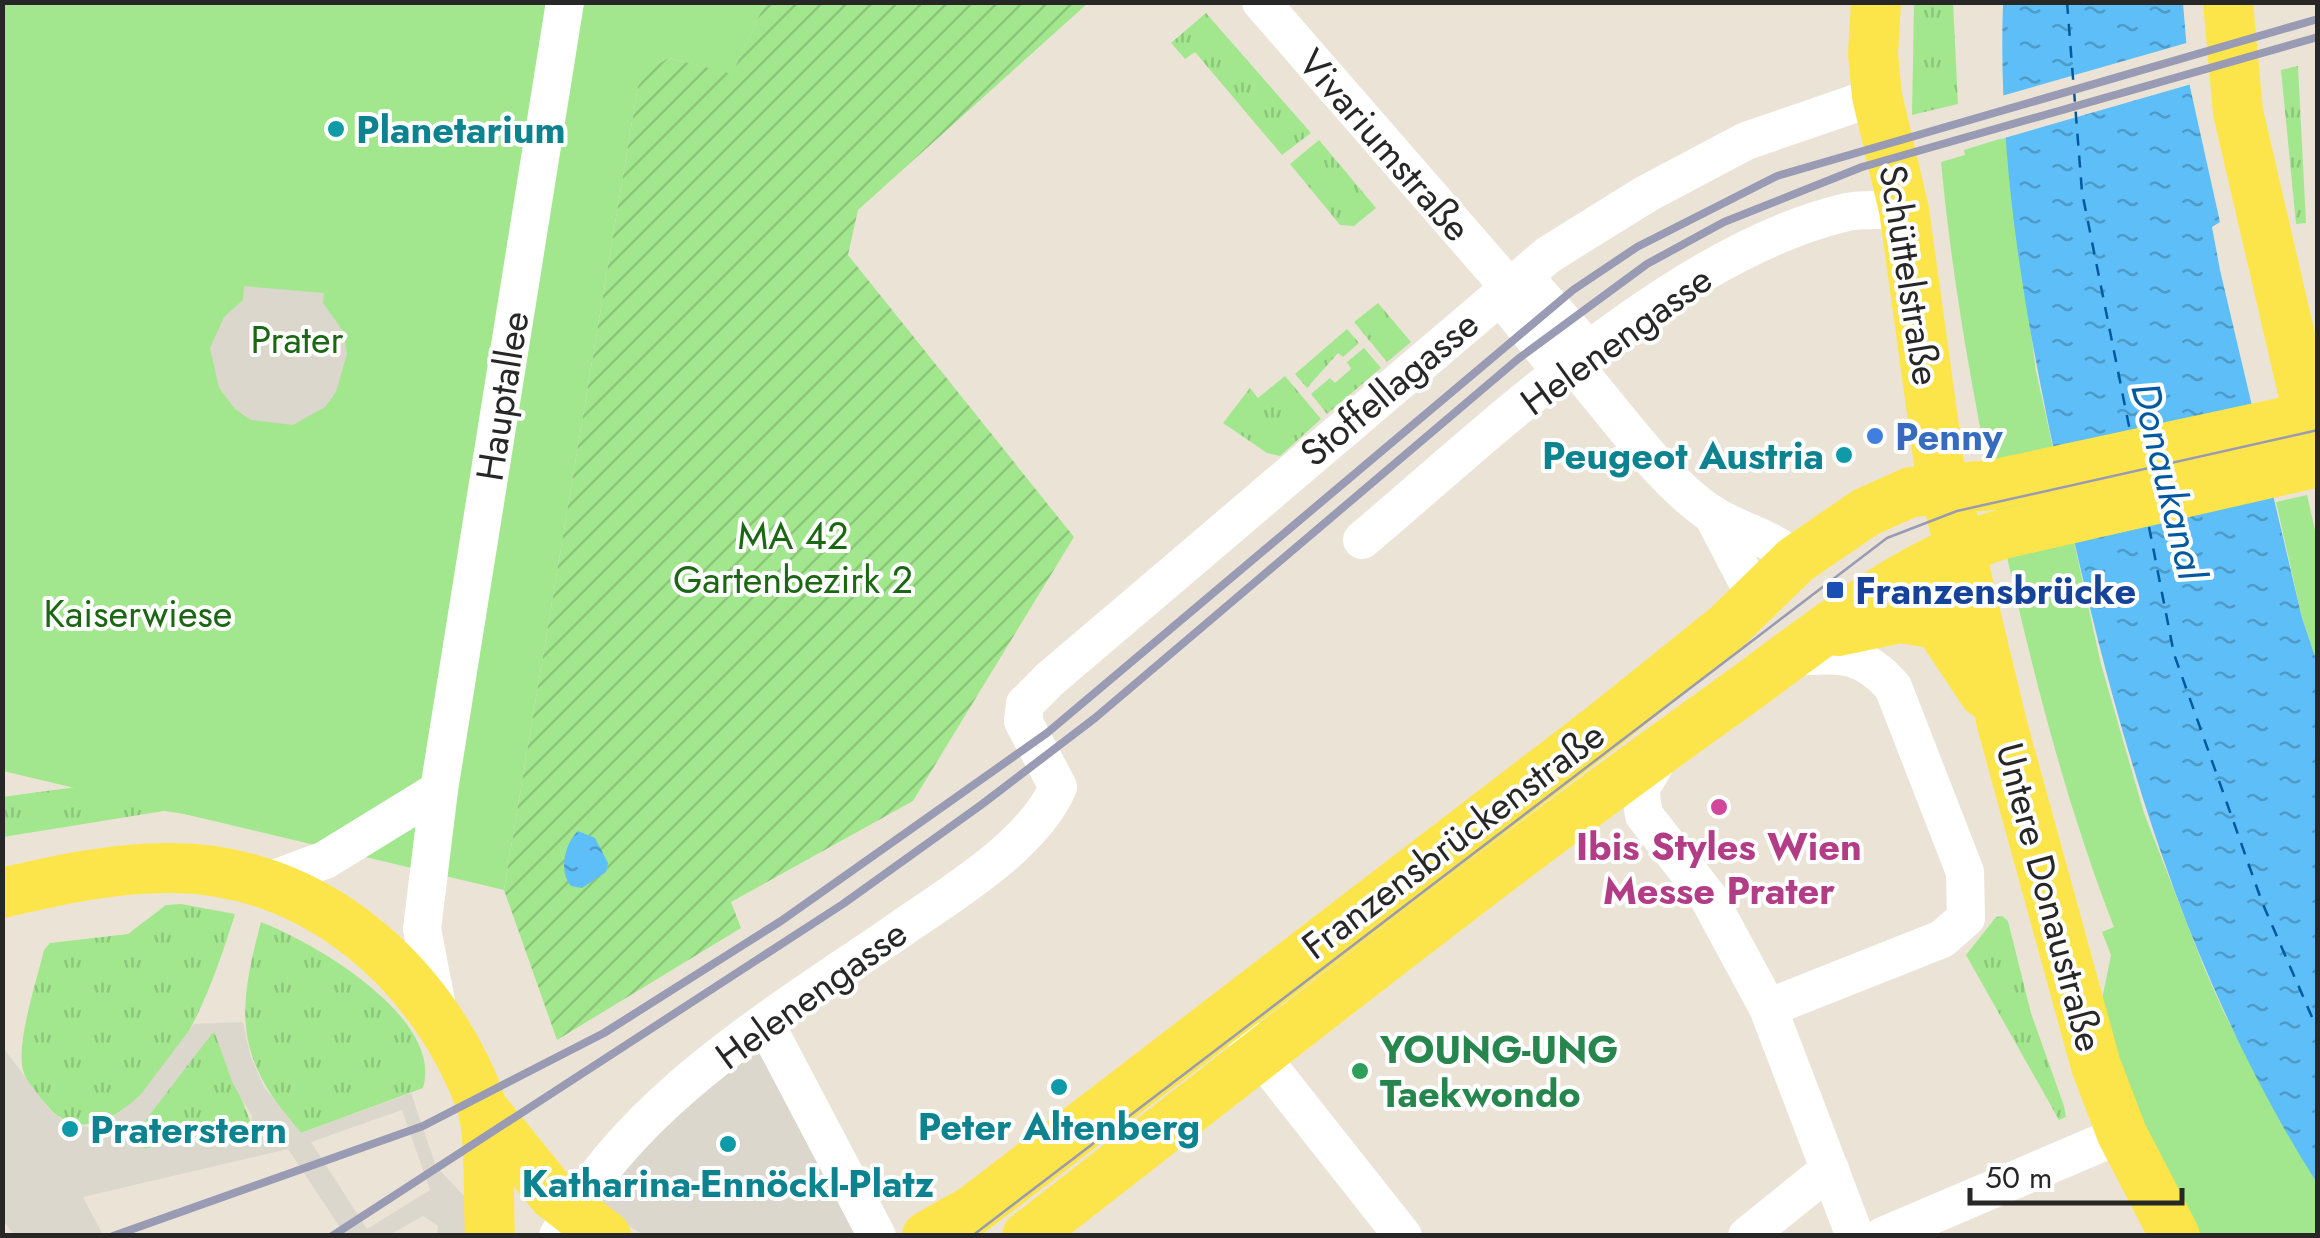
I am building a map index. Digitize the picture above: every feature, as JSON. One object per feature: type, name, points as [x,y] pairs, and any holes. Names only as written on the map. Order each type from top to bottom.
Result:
[{"type":"main road","name":"Schüttelstraße","points":[[1876,2],[1873,54],[1877,96],[1982,540]]},
{"type":"main road","points":[[2228,2],[2230,58],[2254,189],[2318,454]]},
{"type":"main road","points":[[1969,486],[2318,415]]},
{"type":"main road","points":[[1982,540],[2318,462]]},
{"type":"main road","name":"Franzensbrückenstraße","points":[[927,1236],[973,1210],[1605,724],[1796,560],[1899,496],[1969,486]]},
{"type":"main road","name":"Franzensbrückenstraße","points":[[1027,1236],[1665,746],[1805,646],[1982,540]]},
{"type":"main road","name":"Untere Donaustraße","points":[[1982,540],[2003,728],[2096,1066],[2122,1134],[2175,1236]]},
{"type":"main road","points":[[1805,646],[1900,618],[1938,624],[1962,656],[2003,728]]},
{"type":"main road","points":[[2,892],[92,872],[170,868],[266,882],[352,928],[376,948],[440,1020],[483,1109],[579,1228]]},
{"type":"main road","points":[[483,1109],[490,1236]]},
{"type":"street","name":"Hauptallee","points":[[440,1020],[422,929],[439,790],[566,2]]},
{"type":"street","name":"Vivariumstraße","points":[[1261,2],[1509,287],[1534,288],[1580,340],[1574,366],[1667,472],[1712,514],[1780,546],[1796,560]]},
{"type":"street","name":"Stoffellagasse","points":[[1058,787],[1023,721],[1025,704],[1509,287],[1548,255],[1646,194],[1746,141],[1877,96]]},
{"type":"street","name":"Helenengasse","points":[[1362,540],[1574,366],[1686,281],[1782,235],[1846,212],[1904,210]]},
{"type":"street","name":"Vivariumstraße","points":[[1712,514],[1756,598]]},
{"type":"street","points":[[1768,1008],[1942,939],[1966,918],[1964,872],[1893,688],[1877,668],[1849,654],[1805,646]]},
{"type":"street","points":[[1665,746],[1640,790],[1644,815],[1708,897],[1768,1008],[1855,1236]]},
{"type":"street","name":"Helenengasse","points":[[579,1228],[654,1109],[766,1023],[961,888],[1047,814],[1058,787]]},
{"type":"street","points":[[266,882],[325,860],[439,790]]},
{"type":"street","points":[[1228,1013],[1403,1236]]},
{"type":"street","points":[[766,1023],[878,1236]]},
{"type":"street","points":[[1883,1236],[2122,1134]]},
{"type":"street","points":[[1748,1236],[1830,1169]]},
{"type":"green space","name":"Prater","points":[[3,3],[765,3],[732,75],[669,58],[638,86],[504,890],[3,771]]},
{"type":"green space","name":"MA 42 Gartenbezirk 2","points":[[765,3],[1088,3],[858,210],[848,255],[1074,537],[913,801],[731,902],[741,928],[557,1040],[504,890],[638,86],[651,68],[669,58],[732,74]]},
{"type":"green space","points":[[1914,3],[1953,3],[1958,104],[1912,115]]},
{"type":"green space","points":[[1206,13],[1311,133],[1282,155],[1195,52],[1185,59],[1171,43]]},
{"type":"green space","points":[[2298,66],[2306,223],[2296,224],[2281,70]]},
{"type":"green space","points":[[2006,137],[2036,371],[2101,664],[2144,813],[2205,970],[2226,1017],[2317,1183],[2317,1235],[2195,1235],[2131,1105],[2099,1014],[2111,955],[2102,932],[2114,927],[2065,783],[2014,588],[1975,398],[1946,210],[1941,162]]},
{"type":"green space","points":[[1319,140],[1376,208],[1354,226],[1340,225],[1290,164]]},
{"type":"green space","points":[[1378,303],[1411,342],[1387,362],[1354,322]]},
{"type":"green space","points":[[1347,329],[1359,343],[1343,357],[1338,353],[1307,388],[1295,374]]},
{"type":"green space","points":[[1364,348],[1381,368],[1327,414],[1311,394],[1330,378],[1335,383],[1351,369],[1347,362]]},
{"type":"green space","points":[[1285,376],[1321,419],[1280,456],[1267,453],[1223,423],[1250,388],[1258,398]]},
{"type":"green space","points":[[2307,495],[2317,539],[2317,662],[2302,618],[2276,502]]},
{"type":"green space","points":[[211,769],[263,825],[164,811],[3,837],[2,797]]},
{"type":"green space","points":[[166,905],[235,914],[208,990],[185,1038],[154,1081],[123,1109],[100,1122],[76,1124],[65,1120],[38,1095],[23,1070],[25,1028],[44,950],[50,943],[128,934]]},
{"type":"green space","points":[[1996,917],[2008,921],[2031,1013],[2064,1106],[2066,1117],[2059,1120],[1966,955]]},
{"type":"green space","points":[[261,922],[342,965],[395,1010],[414,1035],[424,1062],[423,1088],[301,1133],[263,1081],[247,1034],[247,984]]},
{"type":"green space","points":[[215,1032],[251,1123],[146,1149],[139,1146],[138,1130],[208,1035]]},
{"type":"shaded area","points":[[244,286],[324,293],[323,303],[343,331],[347,354],[336,392],[325,407],[293,425],[251,420],[235,409],[219,388],[210,348],[224,317],[243,300]]},
{"type":"shaded area","name":"Praterstern","points":[[243,1022],[250,1055],[264,1087],[301,1133],[411,1093],[436,1166],[464,1196],[467,1235],[437,1235],[438,1226],[423,1216],[389,1235],[345,1235],[288,1149],[83,1197],[103,1235],[14,1235],[3,1220],[2,1046],[48,1108],[66,1123],[89,1127],[114,1116],[138,1098],[194,1024]],"holes":[[[214,1031],[233,1084],[252,1116],[251,1123],[146,1149],[139,1146],[138,1130]],[[402,1110],[430,1190],[367,1229],[311,1142]]]},
{"type":"shaded area","name":"Katharina-Ennöckl-Platz","points":[[763,1050],[866,1235],[644,1235],[591,1204],[706,1085]]},
{"type":"water","name":"Donaukanal","points":[[2003,3],[2183,3],[2190,87],[2220,222],[2212,227],[2220,270],[2302,618],[2317,662],[2317,1183],[2270,1104],[2194,940],[2162,855],[2109,682],[2052,443],[2018,256],[2005,130]]},
{"type":"water","points":[[578,831],[595,838],[608,863],[606,872],[582,888],[571,886],[564,865]]},
{"type":"pier","points":[[2190,42],[2195,83],[2001,139],[1998,97]]},
{"type":"ferry route","points":[[2067,2],[2082,192],[2130,431]]},
{"type":"ferry route","points":[[2149,527],[2174,654],[2262,902],[2318,1031]]},
{"type":"tram line","points":[[972,1236],[1887,538],[1957,511],[2318,430]]},
{"type":"railway","points":[[113,1236],[423,1126],[604,1033],[781,921],[1047,733],[1573,290],[1637,247],[1777,176],[2318,19]]},
{"type":"railway","points":[[332,1236],[843,904],[981,805],[1095,718],[1518,359],[1647,264],[1724,222],[1862,167],[2318,37]]},
{"type":"place","name":"Planetarium","points":[[336,129]]},
{"type":"place","name":"Penny","points":[[1875,436]]},
{"type":"place","name":"Peugeot Austria","points":[[1844,455]]},
{"type":"place","name":"Franzensbrücke","points":[[1835,590]]},
{"type":"place","name":"Ibis Styles Wien Messe Prater","points":[[1719,807]]},
{"type":"place","name":"YOUNG-UNG Taekwondo","points":[[1360,1071]]},
{"type":"place","name":"Peter Altenberg","points":[[1059,1087]]},
{"type":"place","name":"Praterstern","points":[[70,1129]]},
{"type":"place","name":"Katharina-Ennöckl-Platz","points":[[728,1144]]},
{"type":"park label","name":"Kaiserwiese","points":[[138,613]]}]
